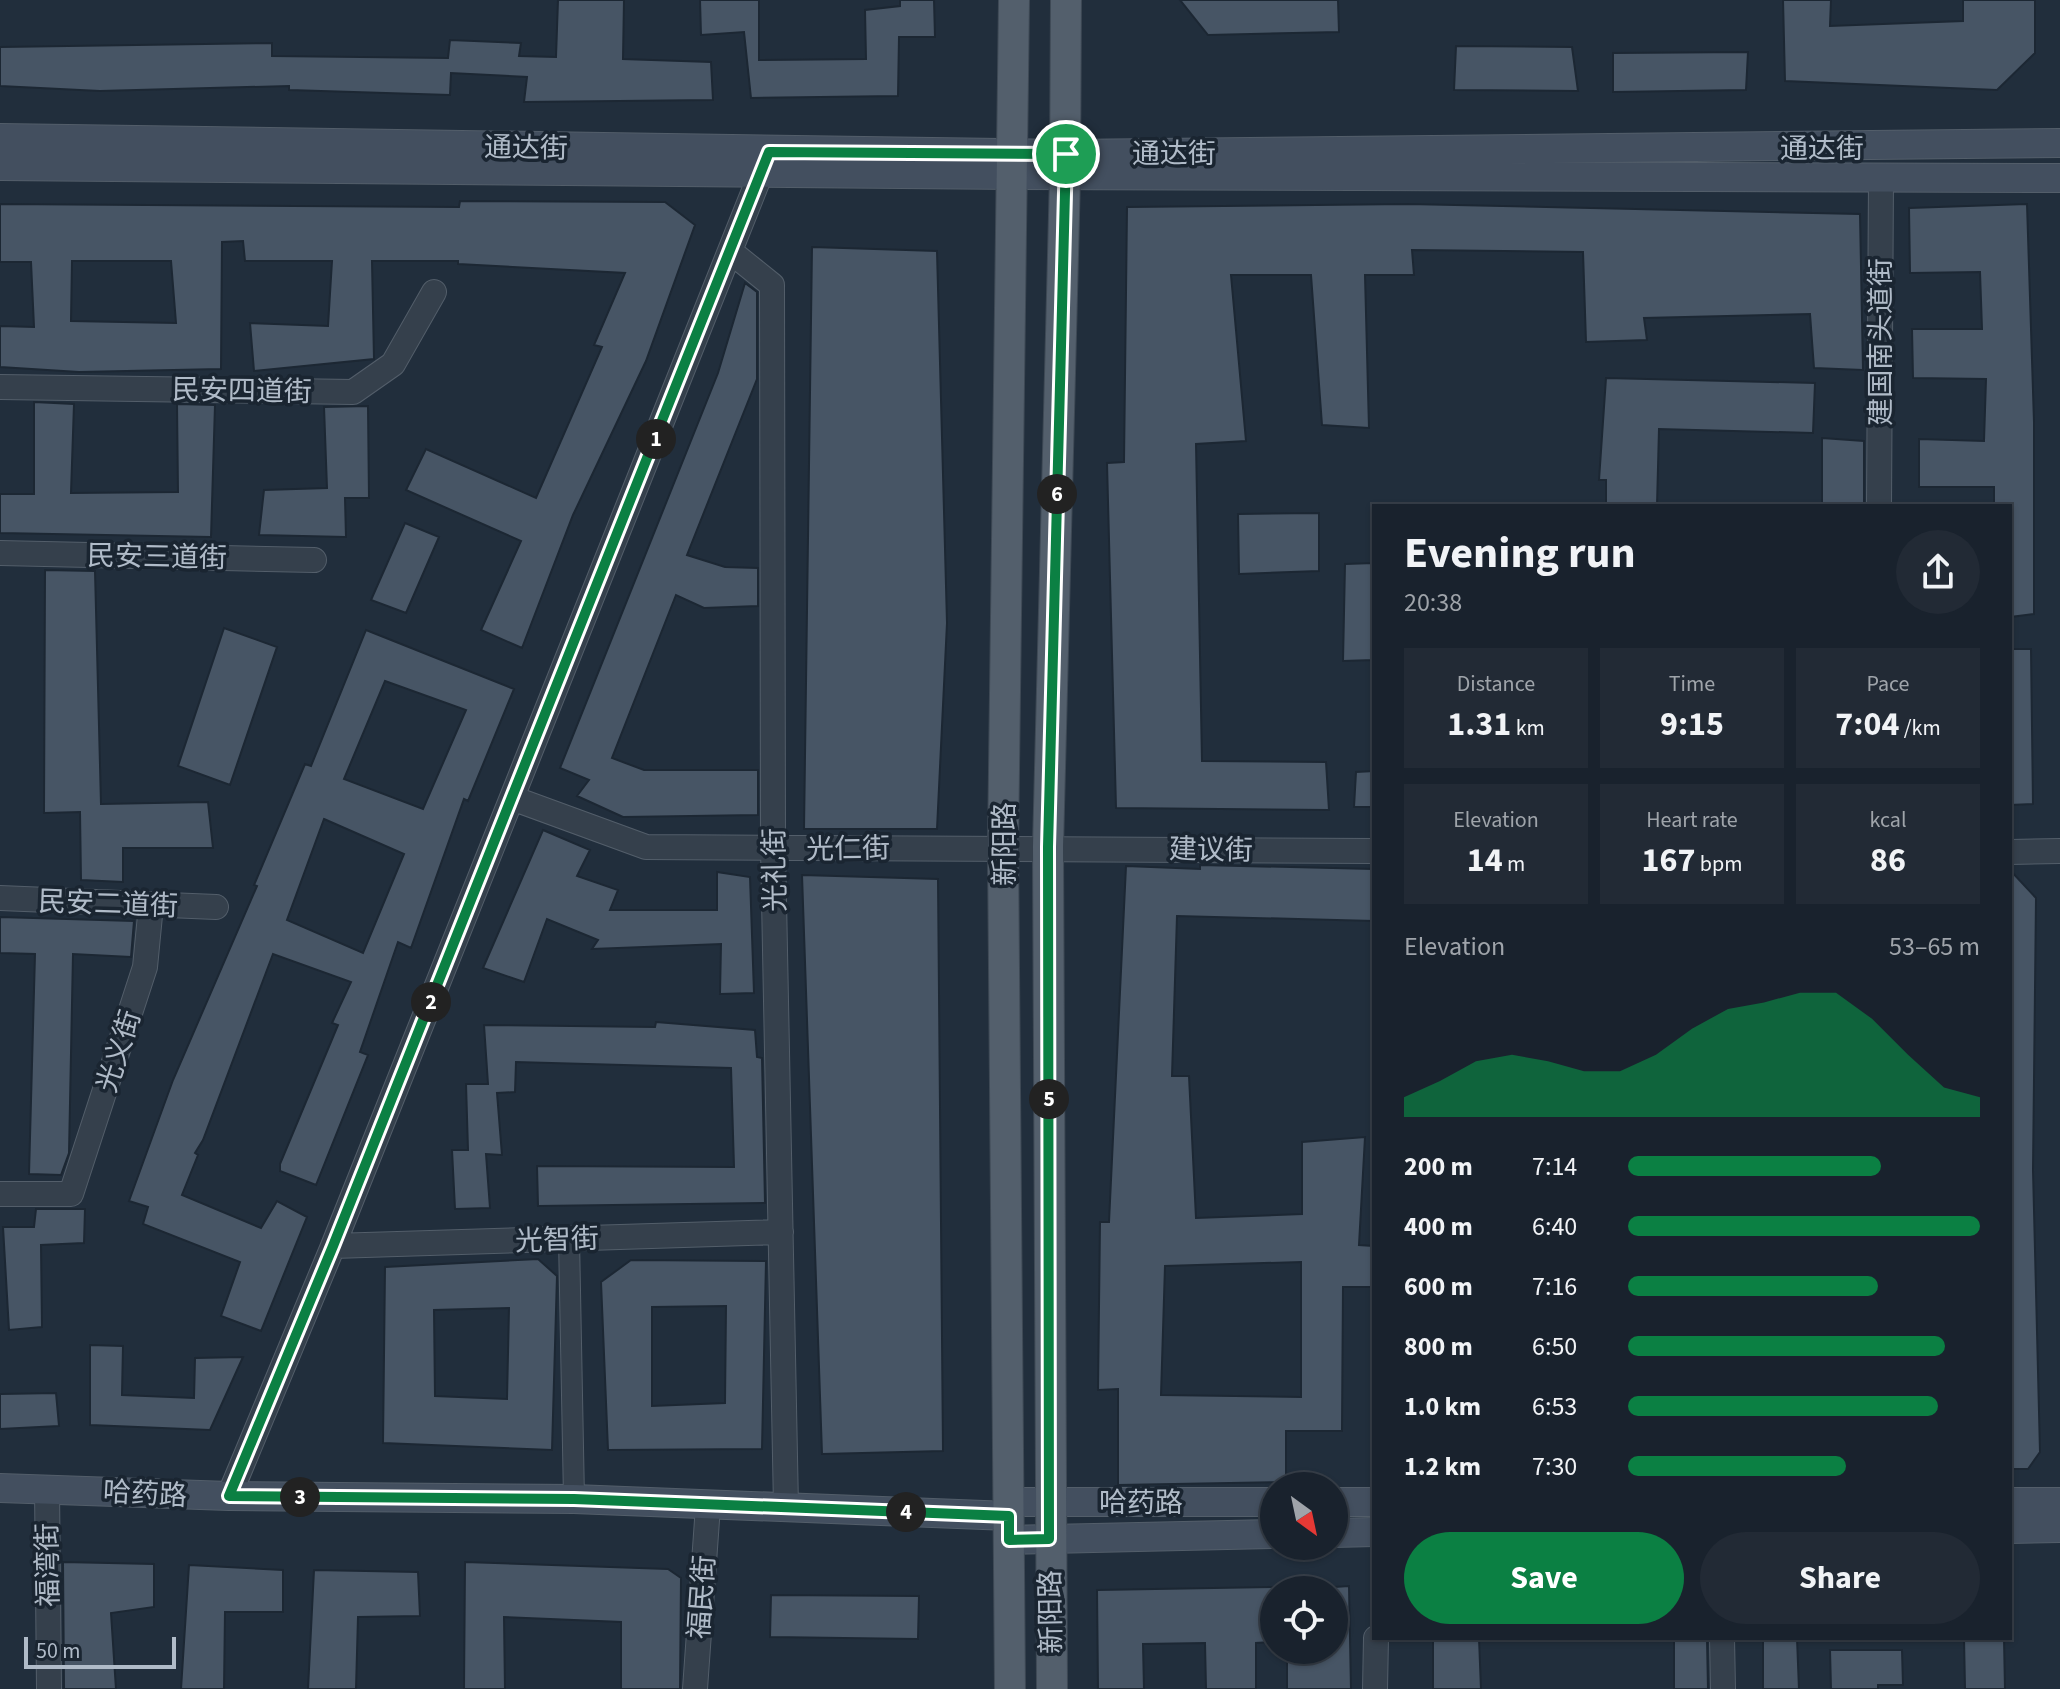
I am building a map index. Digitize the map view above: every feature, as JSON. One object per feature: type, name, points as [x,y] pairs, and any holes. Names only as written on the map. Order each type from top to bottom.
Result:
[{"type":"main road","name":"新阳路","points":[[1010,1689],[1003,847],[1014,0]]},
{"type":"main road","name":"新阳路","points":[[1052,1689],[1048,847],[1066,165],[1066,0]]},
{"type":"main road","name":"通达街","points":[[0,138],[765,163]]},
{"type":"main road","name":"通达街","points":[[1066,165],[2060,143]]},
{"type":"main road","name":"通达街","points":[[0,166],[765,163],[1881,179],[2060,178]]},
{"type":"main road","name":"哈药路","points":[[0,1488],[229,1496],[574,1499],[786,1507],[1009,1519],[1049,1539],[1260,1534]]},
{"type":"main road","name":"哈药路","points":[[1009,1519],[1050,1502],[1260,1502]]},
{"type":"main road","points":[[1348,1502],[1372,1502]]},
{"type":"main road","points":[[2012,1502],[2060,1502]]},
{"type":"main road","points":[[2012,1529],[2060,1528]]},
{"type":"main road","points":[[1348,1533],[1372,1532]]},
{"type":"street","points":[[229,1496],[333,1246],[765,163]]},
{"type":"street","name":"建国南头道街","points":[[1879,504],[1881,179]]},
{"type":"street","name":"光礼街","points":[[731,252],[772,285],[773,849],[786,1507]]},
{"type":"street","name":"民安四道街","points":[[0,387],[353,392],[393,364],[434,292]]},
{"type":"street","name":"民安三道街","points":[[0,553],[314,560]]},
{"type":"street","name":"光仁街","points":[[512,798],[646,847],[1048,847]]},
{"type":"street","name":"建议街","points":[[1048,847],[1372,851]]},
{"type":"street","points":[[2012,852],[2060,851]]},
{"type":"street","name":"民安二道街","points":[[0,898],[216,907]]},
{"type":"street","name":"光义街","points":[[0,1194],[71,1194],[145,967],[151,905]]},
{"type":"street","name":"光智街","points":[[333,1246],[781,1232]]},
{"type":"street","points":[[569,1239],[574,1499]]},
{"type":"street","name":"福湾街","points":[[47,1488],[49,1689]]},
{"type":"street","name":"福民街","points":[[695,1689],[708,1506]]},
{"type":"street","points":[[1375,1689],[1376,1640]]},
{"type":"street","points":[[1722,1640],[1723,1689]]},
{"type":"building","points":[[558,0],[624,0],[623,59],[711,62],[713,100],[524,102],[527,77],[451,73],[450,95],[289,90],[289,86],[100,91],[0,86],[0,47],[272,43],[272,56],[448,58],[450,40],[521,43],[519,56],[556,57]]},
{"type":"building","points":[[700,0],[759,0],[759,60],[866,59],[865,10],[900,6],[900,0],[934,0],[935,37],[899,37],[898,96],[751,98],[744,32],[701,35]]},
{"type":"building","points":[[1180,0],[1338,0],[1339,32],[1208,35]]},
{"type":"building","points":[[1783,0],[1831,0],[1830,26],[1963,21],[1963,0],[2035,0],[2035,53],[1997,90],[1785,81]]},
{"type":"building","points":[[1456,46],[1572,47],[1578,91],[1454,90]]},
{"type":"building","points":[[1748,52],[1746,90],[1613,92],[1613,53]]},
{"type":"building","points":[[460,201],[665,202],[695,225],[646,361],[573,515],[522,648],[481,630],[521,541],[406,490],[426,449],[536,498],[602,347],[594,345],[625,273],[458,264],[458,261],[372,261],[374,359],[254,371],[250,323],[328,326],[332,261],[245,261],[243,241],[222,242],[221,369],[79,372],[0,367],[0,326],[34,327],[31,262],[0,262],[0,204],[459,207]],"holes":[[[72,261],[171,261],[176,323],[71,321]]]},
{"type":"building","points":[[1408,204],[1860,214],[1863,370],[1814,368],[1810,314],[1644,318],[1647,340],[1586,342],[1583,252],[1412,250],[1414,275],[1365,275],[1369,428],[1322,425],[1311,275],[1231,275],[1246,441],[1196,444],[1202,761],[1326,762],[1329,810],[1116,808],[1107,463],[1124,462],[1127,207]]},
{"type":"building","points":[[2027,204],[2034,422],[2034,614],[2012,617],[2012,504],[1994,504],[1994,487],[1919,487],[1919,439],[1984,441],[1986,379],[1913,378],[1912,329],[1982,329],[1980,272],[1910,273],[1909,208]]},
{"type":"building","points":[[812,247],[937,251],[947,623],[937,829],[804,829]]},
{"type":"building","points":[[745,283],[757,292],[757,379],[687,555],[725,567],[758,568],[758,606],[704,608],[676,595],[612,758],[644,770],[758,770],[758,815],[623,817],[577,796],[589,780],[560,768],[718,373]]},
{"type":"building","points":[[1606,378],[1815,383],[1813,433],[1659,429],[1657,504],[1606,504],[1606,480],[1599,480]]},
{"type":"building","points":[[34,402],[74,404],[71,493],[178,492],[177,404],[215,405],[211,537],[0,533],[0,494],[34,494]]},
{"type":"building","points":[[368,406],[369,498],[345,498],[346,537],[259,535],[264,490],[327,488],[324,407]]},
{"type":"building","points":[[1822,438],[1864,441],[1864,504],[1822,504]]},
{"type":"building","points":[[1319,513],[1319,571],[1239,574],[1238,514]]},
{"type":"building","points":[[405,523],[439,537],[406,613],[371,600]]},
{"type":"building","points":[[1372,563],[1372,660],[1343,661],[1345,564]]},
{"type":"building","points":[[45,570],[95,571],[101,804],[208,802],[213,848],[123,848],[123,882],[81,880],[80,812],[44,813]]},
{"type":"building","points":[[224,628],[277,647],[230,785],[178,766]]},
{"type":"building","points":[[366,630],[514,689],[468,801],[464,799],[411,948],[398,942],[360,1052],[368,1055],[316,1185],[280,1171],[280,1164],[338,1025],[332,1023],[351,982],[273,954],[203,1140],[195,1153],[198,1155],[182,1195],[261,1228],[277,1201],[307,1217],[261,1331],[221,1316],[240,1262],[143,1224],[148,1207],[129,1201],[173,1080],[257,886],[254,885],[305,764],[311,766]],"holes":[[[385,681],[466,710],[423,809],[344,779]],[[324,819],[404,854],[363,953],[287,920]]]},
{"type":"building","points":[[2012,649],[2031,649],[2033,804],[2012,805]]},
{"type":"building","points":[[1372,771],[1372,807],[1354,807],[1356,772]]},
{"type":"building","points":[[543,830],[590,850],[577,876],[618,890],[610,910],[717,910],[717,872],[750,877],[754,993],[720,994],[721,944],[592,949],[598,940],[547,919],[524,982],[483,968]]},
{"type":"building","points":[[1126,866],[1372,869],[1372,921],[1177,916],[1172,1076],[1189,1076],[1196,1218],[1302,1214],[1302,1142],[1365,1137],[1359,1245],[1372,1246],[1372,1287],[1343,1287],[1342,1431],[1286,1431],[1286,1472],[1260,1472],[1260,1482],[1118,1485],[1118,1389],[1098,1390],[1100,1222],[1109,1222]],"holes":[[[1301,1262],[1301,1397],[1161,1395],[1165,1266]]]},
{"type":"building","points":[[2012,872],[2036,898],[2033,1170],[2040,1452],[2028,1469],[2012,1469]]},
{"type":"building","points":[[802,875],[938,879],[943,1451],[822,1454]]},
{"type":"building","points":[[0,917],[134,921],[131,957],[73,954],[69,1153],[61,1175],[29,1174],[35,954],[0,953]]},
{"type":"building","points":[[656,1022],[755,1030],[757,1057],[762,1058],[765,1203],[538,1206],[537,1166],[734,1167],[731,1068],[516,1062],[515,1092],[497,1093],[502,1155],[486,1154],[490,1208],[455,1209],[452,1150],[468,1150],[466,1084],[488,1084],[484,1025],[655,1027]]},
{"type":"building","points":[[36,1209],[85,1209],[84,1243],[41,1245],[42,1327],[9,1330],[3,1227],[34,1227]]},
{"type":"building","points":[[538,1259],[557,1276],[552,1450],[383,1443],[385,1267]],"holes":[[[509,1308],[507,1399],[435,1396],[434,1310]]]},
{"type":"building","points":[[631,1260],[766,1261],[762,1449],[608,1450],[601,1282]],"holes":[[[726,1306],[725,1403],[652,1406],[652,1307]]]},
{"type":"building","points":[[90,1345],[123,1346],[122,1395],[194,1398],[195,1358],[243,1357],[210,1430],[90,1425]]},
{"type":"building","points":[[56,1393],[59,1426],[0,1429],[0,1394]]},
{"type":"building","points":[[63,1562],[154,1564],[154,1607],[111,1613],[116,1689],[64,1689]]},
{"type":"building","points":[[465,1562],[668,1569],[681,1578],[680,1689],[621,1689],[621,1622],[504,1617],[505,1689],[464,1689]]},
{"type":"building","points":[[189,1565],[283,1570],[283,1612],[225,1612],[224,1689],[181,1689]]},
{"type":"building","points":[[314,1570],[418,1572],[420,1616],[358,1617],[356,1689],[308,1689]]},
{"type":"building","points":[[1348,1586],[1351,1689],[1287,1689],[1287,1664],[1348,1664]]},
{"type":"building","points":[[1260,1587],[1256,1689],[1206,1689],[1205,1643],[1143,1644],[1144,1689],[1098,1689],[1097,1590]]},
{"type":"building","points":[[771,1595],[919,1596],[918,1639],[770,1637]]},
{"type":"building","points":[[1433,1640],[1479,1640],[1481,1689],[1433,1689]]},
{"type":"building","points":[[1674,1640],[1707,1640],[1708,1689],[1674,1689]]},
{"type":"building","points":[[1763,1640],[1797,1640],[1799,1689],[1763,1689]]},
{"type":"building","points":[[1964,1640],[2004,1640],[2005,1689],[1965,1689]]},
{"type":"building","points":[[1830,1650],[1902,1650],[1903,1685],[1878,1685],[1878,1689],[1831,1689]]},
{"type":"route","points":[[769,152],[1066,154],[1048,847],[1049,1539],[1009,1540],[1009,1516],[574,1499],[229,1496],[333,1246],[769,152]]}]
